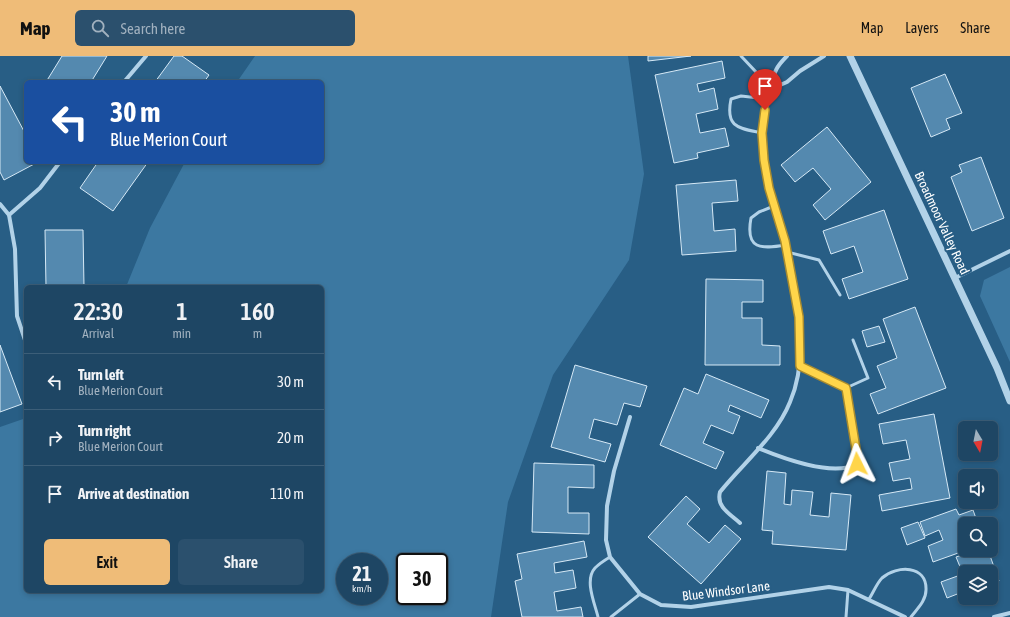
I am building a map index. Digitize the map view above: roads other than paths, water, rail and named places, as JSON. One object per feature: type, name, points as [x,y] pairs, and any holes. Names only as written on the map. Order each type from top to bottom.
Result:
[{"type":"street","points":[[126,80],[146,56]]},
{"type":"street","points":[[740,523],[722,508],[718,499],[720,492],[777,426],[791,402],[800,366],[799,317],[786,245],[769,188],[762,133],[762,122],[776,67],[786,56]]},
{"type":"street","points":[[771,88],[787,82],[800,71],[824,56]]},
{"type":"street","name":"Broadmoor Valley Road","points":[[850,56],[997,368],[1010,401]]},
{"type":"street","points":[[10,215],[40,188],[58,164]]},
{"type":"street","points":[[0,204],[10,215],[15,249],[17,316],[24,338]]},
{"type":"street","points":[[955,278],[1010,252]]},
{"type":"street","points":[[758,448],[793,461],[840,470],[857,464],[857,455],[846,388],[800,366]]},
{"type":"street","name":"Blue Windsor Lane","points":[[630,417],[614,471],[607,506],[606,540],[610,557],[640,594],[661,605],[691,607],[829,587],[848,590],[905,617]]},
{"type":"street","points":[[994,617],[1010,613]]},
{"type":"lane","points":[[741,56],[771,88]]},
{"type":"lane","points":[[762,133],[737,128],[730,120],[729,108],[731,99],[741,96],[769,99]]},
{"type":"lane","points":[[774,206],[759,212],[751,218],[749,229],[752,240],[758,246],[766,248],[786,245]]},
{"type":"lane","points":[[787,252],[819,260],[840,295]]},
{"type":"lane","points":[[846,388],[868,378],[853,340]]},
{"type":"lane","points":[[598,617],[590,579],[594,570],[610,557]]},
{"type":"lane","points":[[869,599],[882,578],[894,571],[908,568],[919,572],[925,581],[926,591],[923,602],[911,617]]},
{"type":"lane","points":[[846,617],[848,590]]},
{"type":"lane","points":[[611,617],[640,594]]}]
